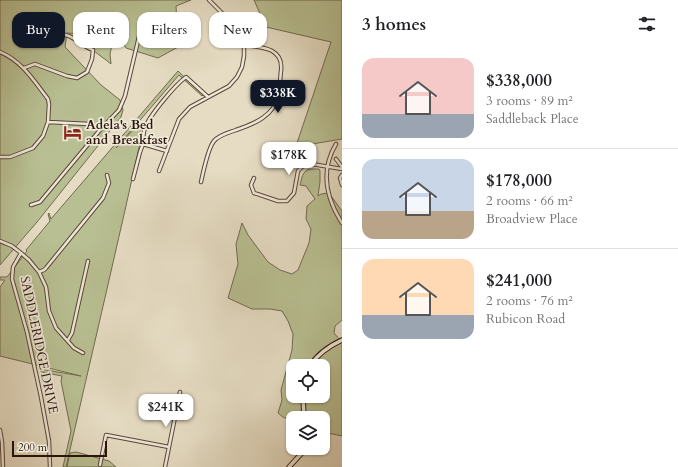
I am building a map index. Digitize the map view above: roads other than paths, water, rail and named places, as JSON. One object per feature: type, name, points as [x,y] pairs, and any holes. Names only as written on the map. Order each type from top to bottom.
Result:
[{"type":"street","points":[[209,0],[221,12]]},
{"type":"street","points":[[24,68],[35,64],[67,76],[78,78],[87,72],[92,59],[93,50],[86,48],[71,36],[65,35]]},
{"type":"street","points":[[32,205],[40,202],[100,130],[119,110],[125,96],[137,45]]},
{"type":"street","points":[[158,171],[179,120],[190,107],[229,86],[242,67],[244,48]]},
{"type":"street","points":[[201,182],[210,147],[214,141],[224,134],[246,127],[264,118],[273,109],[278,96],[282,66],[279,56],[272,50],[264,48]]},
{"type":"street","points":[[0,52],[7,55],[24,68],[48,99],[49,104],[48,122],[43,136],[32,148],[18,155],[0,157]]},
{"type":"street","points":[[133,179],[140,152],[144,144],[144,129],[150,118],[166,97],[186,77],[208,97]]},
{"type":"street","points":[[48,122],[88,124],[100,130]]},
{"type":"street","points":[[144,144],[167,150]]},
{"type":"street","points":[[336,144],[330,154],[326,176],[328,195],[342,223]]},
{"type":"street","points":[[336,159],[342,168]]},
{"type":"street","points":[[254,178],[251,184],[254,193],[278,201],[287,201],[294,193],[298,171],[306,163],[342,168]]},
{"type":"street","points":[[39,272],[46,268],[103,198],[109,183],[107,174]]},
{"type":"street","points":[[342,175],[340,178],[342,185]]},
{"type":"street","points":[[0,241],[12,246],[21,253],[39,272],[46,287],[49,311],[56,328],[74,348],[83,353]]},
{"type":"street","name":"SADDLERIDGE DRIVE","points":[[21,253],[13,267],[12,279],[27,332],[41,397],[49,441],[50,467]]},
{"type":"street","points":[[68,340],[72,334],[88,261]]},
{"type":"street","points":[[315,359],[324,350],[342,340]]},
{"type":"street","points":[[165,467],[180,392]]},
{"type":"street","points":[[0,430],[3,467]]},
{"type":"street","points":[[100,465],[106,435],[170,446]]},
{"type":"street","points":[[289,467],[300,455]]},
{"type":"place","name":"Adela's Bed and Breakfast","points":[[73,132]]}]
